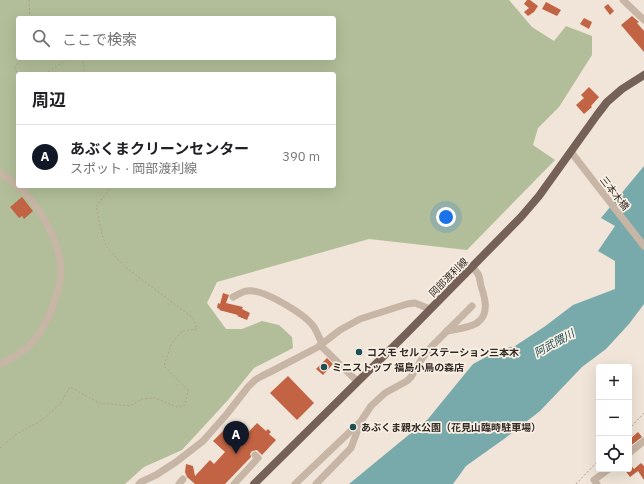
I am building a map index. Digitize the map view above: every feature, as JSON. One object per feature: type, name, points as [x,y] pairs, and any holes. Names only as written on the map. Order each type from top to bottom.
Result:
[{"type":"main road","name":"岡部渡利線","points":[[254,484],[521,217],[539,196],[608,102],[622,89],[644,75]]},
{"type":"street","points":[[623,0],[644,20]]},
{"type":"street","name":"三本木橋","points":[[571,152],[644,246]]},
{"type":"street","points":[[0,173],[16,186]]},
{"type":"street","points":[[0,364],[26,350],[38,335],[46,322],[60,286],[60,258],[49,228],[39,210],[25,193],[19,188]]},
{"type":"street","points":[[447,331],[476,323],[484,314],[486,307],[484,295],[478,274],[472,266]]},
{"type":"street","points":[[233,297],[246,291],[256,291],[267,295],[299,313],[314,327],[321,344],[357,381]]},
{"type":"street","points":[[139,484],[141,482],[148,482],[203,441],[255,380],[321,344],[340,330],[360,319],[407,304],[415,303],[430,309]]},
{"type":"street","points":[[295,484],[361,421],[376,401],[385,393],[407,381],[411,377],[423,357],[432,346],[472,306]]},
{"type":"street","points":[[316,484],[351,448],[361,421]]},
{"type":"street","points":[[632,451],[644,441]]},
{"type":"street","points":[[234,484],[258,458],[255,455]]},
{"type":"street","points":[[597,484],[594,480],[605,472]]},
{"type":"path","points":[[29,0],[30,16]]},
{"type":"path","points":[[17,72],[15,67],[20,60]]},
{"type":"path","points":[[48,72],[65,60]]},
{"type":"path","points":[[82,60],[84,64],[84,72]]},
{"type":"path","points":[[0,448],[15,434],[42,420],[61,402],[70,387],[99,403],[130,406],[142,399],[155,398],[177,407],[185,405],[188,390],[164,366],[171,345],[182,330],[197,329],[193,318],[125,266],[107,247],[102,235],[96,206],[110,188]]},
{"type":"path","points":[[632,426],[644,413]]},
{"type":"path","points":[[576,484],[596,463]]},
{"type":"green space","points":[[0,0],[509,0],[532,27],[554,41],[566,26],[592,36],[592,55],[559,107],[538,128],[533,145],[555,160],[467,250],[369,239],[217,282],[207,303],[226,329],[242,329],[262,321],[279,325],[292,337],[293,348],[254,368],[228,400],[182,450],[144,467],[125,484],[0,484]]},
{"type":"water","name":"阿武隈川","points":[[644,166],[644,304],[629,324],[606,349],[582,367],[540,411],[466,466],[453,484],[349,484],[428,419],[473,364],[499,350],[515,346],[544,327],[573,305],[615,289],[615,261],[598,251],[615,226],[601,218]]},
{"type":"building","points":[[527,0],[530,0],[538,6],[534,12],[528,16],[524,12],[529,8],[524,4]]},
{"type":"building","points":[[546,2],[561,10],[557,16],[542,9]]},
{"type":"building","points":[[608,4],[614,11],[610,15],[604,7]]},
{"type":"building","points":[[632,16],[639,22],[637,23],[644,31],[644,52],[621,25]]},
{"type":"building","points":[[584,18],[592,22],[589,29],[580,24]]},
{"type":"building","points":[[589,87],[599,97],[591,106],[592,107],[584,114],[576,105],[584,98],[581,95]]},
{"type":"building","points":[[22,197],[33,211],[24,219],[22,216],[19,218],[10,207]]},
{"type":"building","points":[[223,293],[229,295],[226,303],[243,307],[242,309],[250,313],[247,320],[237,316],[238,315],[219,310],[220,309],[217,308],[218,303],[220,304]]},
{"type":"building","name":"ミニストップ 福島小鳥の森店","points":[[327,358],[333,364],[323,375],[316,369]]},
{"type":"building","points":[[288,376],[314,403],[297,420],[270,393]]},
{"type":"building","points":[[257,423],[266,431],[268,429],[271,432],[269,434],[276,440],[262,455],[257,450],[252,451],[250,454],[251,457],[225,484],[195,484],[187,477],[185,472],[186,464],[193,466],[195,476],[210,460],[214,464],[225,452],[213,441],[227,427],[241,440]]},
{"type":"building","points":[[638,432],[642,437],[632,445],[632,437]]},
{"type":"building","points":[[641,463],[644,466],[644,480],[638,471],[630,477],[626,472],[632,472],[632,467],[634,469]]},
{"type":"place","name":"コスモ セルフステーション三本木","points":[[359,352]]},
{"type":"place","name":"ミニストップ 福島小鳥の森店","points":[[324,367]]},
{"type":"place","name":"あぶくま親水公園（花見山臨時駐車場）","points":[[353,427]]},
{"type":"place","name":"あぶくまクリーンセンター","points":[[236,454]]}]
